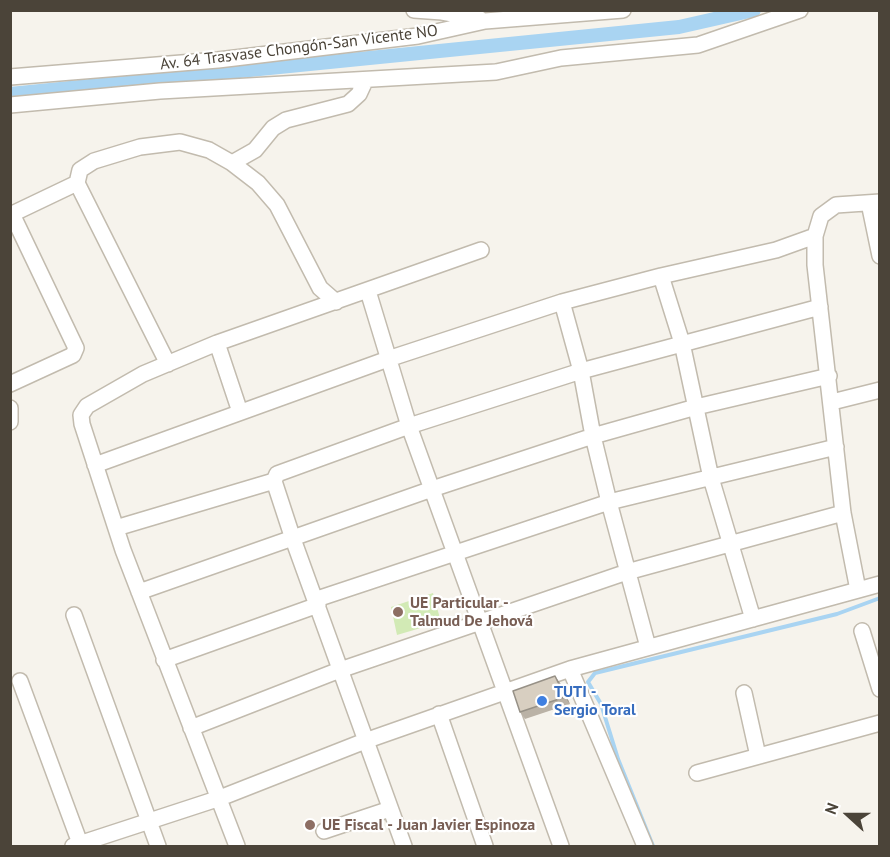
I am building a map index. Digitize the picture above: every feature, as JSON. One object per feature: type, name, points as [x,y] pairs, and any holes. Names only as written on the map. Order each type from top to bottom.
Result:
[{"type":"street","points":[[414,10],[442,12],[486,21]]},
{"type":"street","name":"Av. 64 Trasvase Chongón-San Vicente NO","points":[[10,77],[218,60],[418,36],[486,21],[623,10]]},
{"type":"street","points":[[10,105],[160,91],[496,72],[561,58],[682,48],[800,10]]},
{"type":"street","points":[[232,164],[255,150],[273,128],[286,120],[348,104],[359,94],[365,81]]},
{"type":"street","points":[[10,384],[73,355],[76,348],[11,214],[76,183],[84,165],[159,143],[194,144],[232,164],[258,183],[277,206],[320,288],[336,302]]},
{"type":"street","points":[[76,183],[168,364]]},
{"type":"street","points":[[858,590],[843,513],[820,307],[814,236],[821,216],[836,205],[874,203],[879,256]]},
{"type":"street","points":[[94,465],[388,359],[562,302],[661,276],[776,250],[814,236]]},
{"type":"street","points":[[237,846],[139,592],[94,465],[81,415],[87,405],[168,364],[217,343],[482,250]]},
{"type":"street","points":[[661,276],[682,343],[711,477],[753,619]]},
{"type":"street","points":[[368,291],[409,426],[481,623],[503,692],[561,846]]},
{"type":"street","points":[[562,302],[581,371],[593,436],[609,501],[648,647]]},
{"type":"street","points":[[116,528],[274,481],[281,471],[409,426],[581,371],[820,307]]},
{"type":"street","points":[[217,343],[240,412]]},
{"type":"street","points":[[139,592],[432,489],[593,436],[696,407],[829,376]]},
{"type":"street","points":[[832,402],[879,390]]},
{"type":"street","points":[[10,408],[10,422]]},
{"type":"street","points":[[164,660],[317,602],[609,501],[836,447]]},
{"type":"street","points":[[274,481],[404,846]]},
{"type":"street","points":[[191,728],[340,670],[627,572],[843,513]]},
{"type":"street","points":[[20,681],[78,846],[220,798],[365,741],[570,669],[879,584]]},
{"type":"street","points":[[74,615],[158,846]]},
{"type":"street","points":[[862,631],[879,689]]},
{"type":"street","points":[[570,669],[645,846]]},
{"type":"street","points":[[744,693],[759,756]]},
{"type":"street","points":[[440,714],[485,846]]},
{"type":"street","points":[[698,773],[879,723]]},
{"type":"street","points":[[324,831],[390,809]]},
{"type":"green space","points":[[433,593],[441,622],[397,635],[391,607]]},
{"type":"building","name":"TUTI - Sergio Toral","points":[[555,676],[565,697],[520,712],[513,691]]},
{"type":"waterway","points":[[10,94],[679,27],[754,10]]},
{"type":"waterway","points":[[653,846],[618,759],[601,704],[588,682],[595,673],[837,614],[880,598]]},
{"type":"place","name":"UE Particular - Talmud De Jehová","points":[[398,612]]},
{"type":"place","name":"TUTI - Sergio Toral","points":[[542,701]]},
{"type":"place","name":"UE Fiscal - Juan Javier Espinoza","points":[[310,825]]}]
